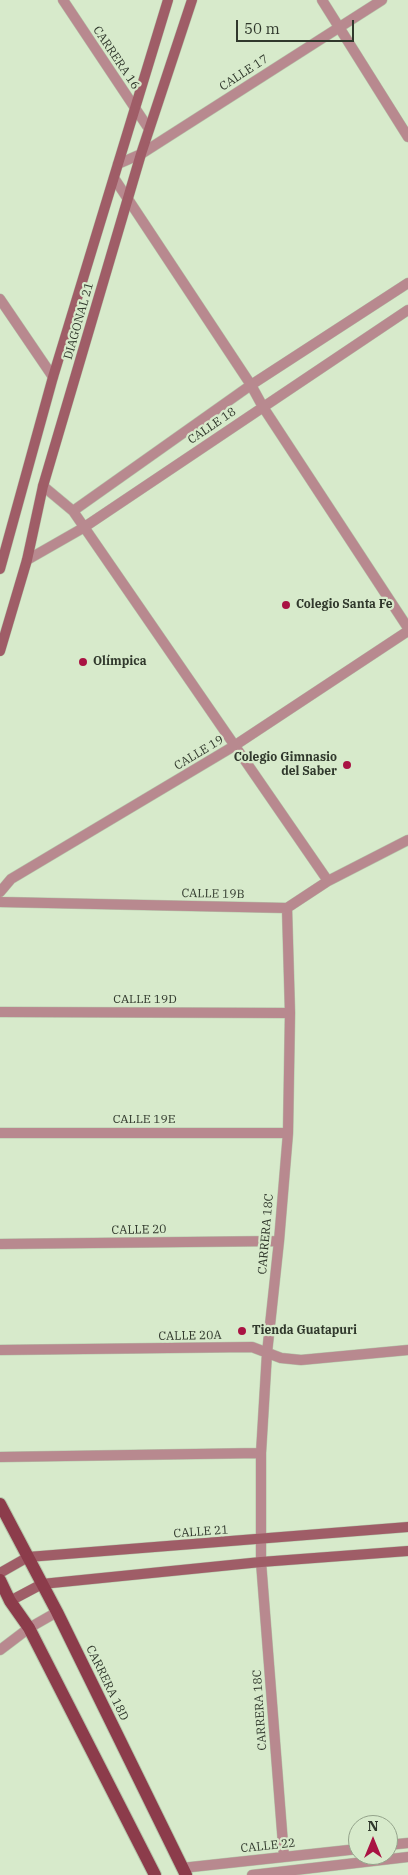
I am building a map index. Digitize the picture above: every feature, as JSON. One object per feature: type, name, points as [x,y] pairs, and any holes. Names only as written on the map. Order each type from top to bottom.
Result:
[{"type":"main road","name":"DIAGONAL 21","points":[[0,569],[53,377],[168,0]]},
{"type":"main road","name":"DIAGONAL 21","points":[[0,651],[27,560],[43,486],[140,154],[192,0]]},
{"type":"main road","name":"CARRERA 18D","points":[[0,1504],[57,1612],[184,1872]]},
{"type":"main road","name":"CALLE 21","points":[[0,1573],[28,1557],[408,1527]]},
{"type":"main road","points":[[10,1601],[42,1584],[261,1562],[408,1551]]},
{"type":"main road","points":[[0,1580],[10,1601],[28,1628],[155,1875]]},
{"type":"street","name":"CARRERA 16","points":[[63,0],[149,129]]},
{"type":"street","points":[[322,0],[408,137]]},
{"type":"street","name":"CALLE 17","points":[[118,164],[140,154],[382,0]]},
{"type":"street","points":[[114,178],[251,385],[263,407],[408,630]]},
{"type":"street","name":"CALLE 18","points":[[73,511],[251,385],[408,283]]},
{"type":"street","points":[[0,299],[53,377]]},
{"type":"street","name":"CALLE 18","points":[[27,560],[83,528],[408,310]]},
{"type":"street","points":[[43,486],[73,511],[328,881]]},
{"type":"street","name":"CALLE 19","points":[[0,892],[11,879],[234,746],[408,630]]},
{"type":"street","points":[[287,908],[328,881],[408,840]]},
{"type":"street","name":"CALLE 19B","points":[[0,902],[287,908]]},
{"type":"street","name":"CARRERA 18C","points":[[284,1857],[261,1562],[261,1452],[267,1353],[288,1132],[290,1013],[287,908]]},
{"type":"street","name":"CALLE 19D","points":[[0,1012],[290,1013]]},
{"type":"street","name":"CALLE 19E","points":[[0,1133],[288,1132]]},
{"type":"street","name":"CALLE 20","points":[[0,1244],[279,1241]]},
{"type":"street","name":"CALLE 20A","points":[[0,1350],[252,1347],[281,1358],[301,1360],[408,1350]]},
{"type":"street","points":[[0,1457],[261,1452]]},
{"type":"street","points":[[0,1650],[28,1628],[57,1612]]},
{"type":"street","name":"CALLE 22","points":[[184,1872],[284,1857],[348,1850]]},
{"type":"street","points":[[252,1875],[408,1857]]},
{"type":"place","name":"Colegio Santa Fe","points":[[286,605]]},
{"type":"place","name":"Olímpica","points":[[83,662]]},
{"type":"place","name":"Colegio Gimnasio del Saber","points":[[347,765]]},
{"type":"place","name":"Tienda Guatapuri","points":[[242,1331]]}]
